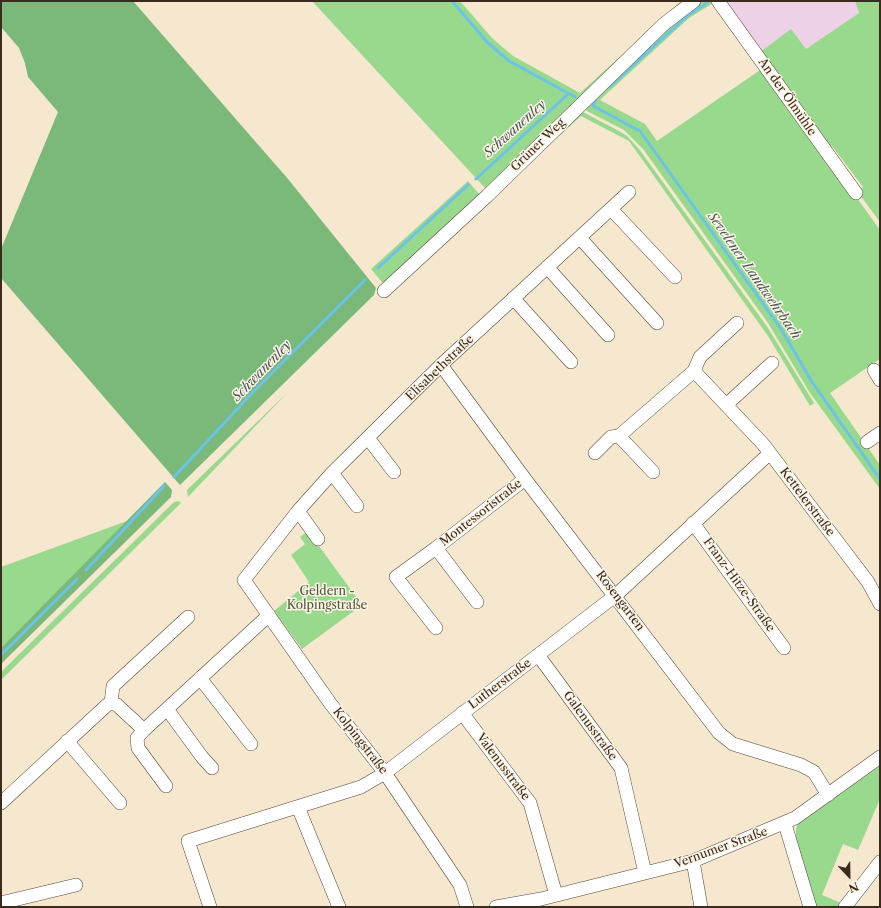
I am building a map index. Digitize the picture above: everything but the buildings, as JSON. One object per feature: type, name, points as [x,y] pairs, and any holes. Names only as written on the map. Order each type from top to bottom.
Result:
[{"type":"street","name":"Grüner Weg","points":[[384,291],[487,196],[664,24],[694,1]]},
{"type":"street","name":"An der Ölmühle","points":[[718,1],[856,193]]},
{"type":"street","name":"Elisabethstraße","points":[[244,580],[298,511],[332,473],[441,365],[628,192]]},
{"type":"street","points":[[611,209],[675,277]]},
{"type":"street","points":[[580,238],[657,323]]},
{"type":"street","points":[[547,267],[608,335]]},
{"type":"street","points":[[513,298],[571,362]]},
{"type":"street","points":[[595,452],[611,437],[619,436],[694,371],[700,357],[737,323]]},
{"type":"street","points":[[726,405],[772,363]]},
{"type":"street","name":"Rosengarten","points":[[441,365],[719,733],[733,744],[801,765],[814,772],[828,795]]},
{"type":"street","name":"Kettelerstraße","points":[[694,371],[770,453],[868,582],[880,604]]},
{"type":"street","points":[[867,442],[880,433]]},
{"type":"street","points":[[619,436],[653,472]]},
{"type":"street","points":[[368,438],[394,472]]},
{"type":"street","name":"Lutherstraße","points":[[210,907],[188,841],[362,787],[385,773],[462,712],[538,656],[616,595],[770,453]]},
{"type":"street","points":[[332,473],[357,506]]},
{"type":"street","name":"Montessoristraße","points":[[436,628],[396,577],[436,548],[525,478]]},
{"type":"street","points":[[298,511],[318,539]]},
{"type":"street","name":"Franz-Hitze-Straße","points":[[693,523],[784,648]]},
{"type":"street","name":"Montessoristraße","points":[[436,548],[477,602]]},
{"type":"street","name":"Kolpingstraße","points":[[244,580],[330,703],[385,773],[460,885],[467,907]]},
{"type":"street","points":[[166,786],[138,748],[137,738],[269,615]]},
{"type":"street","points":[[111,704],[113,686],[188,617]]},
{"type":"street","name":"Galenusstraße","points":[[538,656],[621,768],[645,873]]},
{"type":"street","points":[[200,678],[251,744]]},
{"type":"street","points":[[1,803],[101,710],[111,704],[117,704],[144,730]]},
{"type":"street","points":[[167,709],[202,757],[212,768]]},
{"type":"street","name":"Valenusstraße","points":[[462,712],[530,803],[556,895]]},
{"type":"street","points":[[67,741],[120,803]]},
{"type":"street","name":"Vernumer Straße","points":[[496,907],[542,903],[556,895],[693,860],[785,824],[880,757]]},
{"type":"street","points":[[298,807],[339,907]]},
{"type":"street","points":[[785,824],[810,907]]},
{"type":"street","points":[[693,860],[701,907]]},
{"type":"street","points":[[845,907],[880,862]]},
{"type":"street","points":[[1,903],[76,885]]},
{"type":"shaded area","points":[[722,1],[855,1],[859,13],[806,49],[759,53]]},
{"type":"green space","points":[[1,1],[133,1],[288,179],[376,288],[374,295],[180,485],[1,278],[1,249],[58,112],[28,77],[25,63],[19,48],[1,27]]},
{"type":"green space","points":[[312,1],[460,1],[492,38],[513,56],[580,93],[679,3],[682,1],[689,1],[486,189]]},
{"type":"green space","points":[[700,1],[715,2],[689,18],[600,100],[645,124],[657,141],[763,68],[880,230],[880,359],[830,393],[880,465],[880,489],[810,393],[768,323],[643,149],[624,130],[587,111],[585,108],[654,37]]},
{"type":"green space","points":[[855,1],[880,1],[880,222],[857,191],[863,187],[832,146],[829,149],[759,53],[791,29],[806,49],[859,13]]},
{"type":"green space","points":[[581,111],[627,136],[639,149],[768,328],[814,403],[810,406],[768,336],[629,141],[581,116],[498,192]]},
{"type":"green space","points":[[468,181],[480,195],[385,283],[382,282],[371,269]]},
{"type":"green space","points":[[288,392],[188,497],[187,490]]},
{"type":"green space","points":[[165,482],[172,490],[171,497],[1,664],[1,648]]},
{"type":"green space","points":[[179,501],[181,503],[1,680],[1,672],[174,502]]},
{"type":"green space","points":[[127,521],[76,574],[1,648],[1,567]]},
{"type":"green space","name":"Geldern - Kolpingstraße","points":[[308,531],[362,605],[302,649],[274,611],[309,582],[291,555],[305,544],[300,537]]},
{"type":"green space","points":[[880,766],[880,799],[858,850],[843,844],[822,895],[841,903],[838,907],[815,907],[796,842],[796,829],[798,824]]},
{"type":"waterway","name":"Sevelener Landwehrbach","points":[[452,1],[487,42],[509,61],[575,97]]},
{"type":"waterway","points":[[609,87],[687,16],[708,2]]},
{"type":"waterway","name":"Schwanenley","points":[[476,179],[568,94]]},
{"type":"waterway","name":"Sevelener Landwehrbach","points":[[596,99],[593,106],[640,131],[781,329],[812,382],[880,479]]},
{"type":"waterway","name":"Schwanenley","points":[[378,268],[468,185]]},
{"type":"waterway","name":"Schwanenley","points":[[174,477],[254,391],[365,280]]},
{"type":"waterway","name":"Schwanenley","points":[[86,570],[164,486]]},
{"type":"waterway","name":"Schwanenley","points":[[1,655],[77,579]]}]
